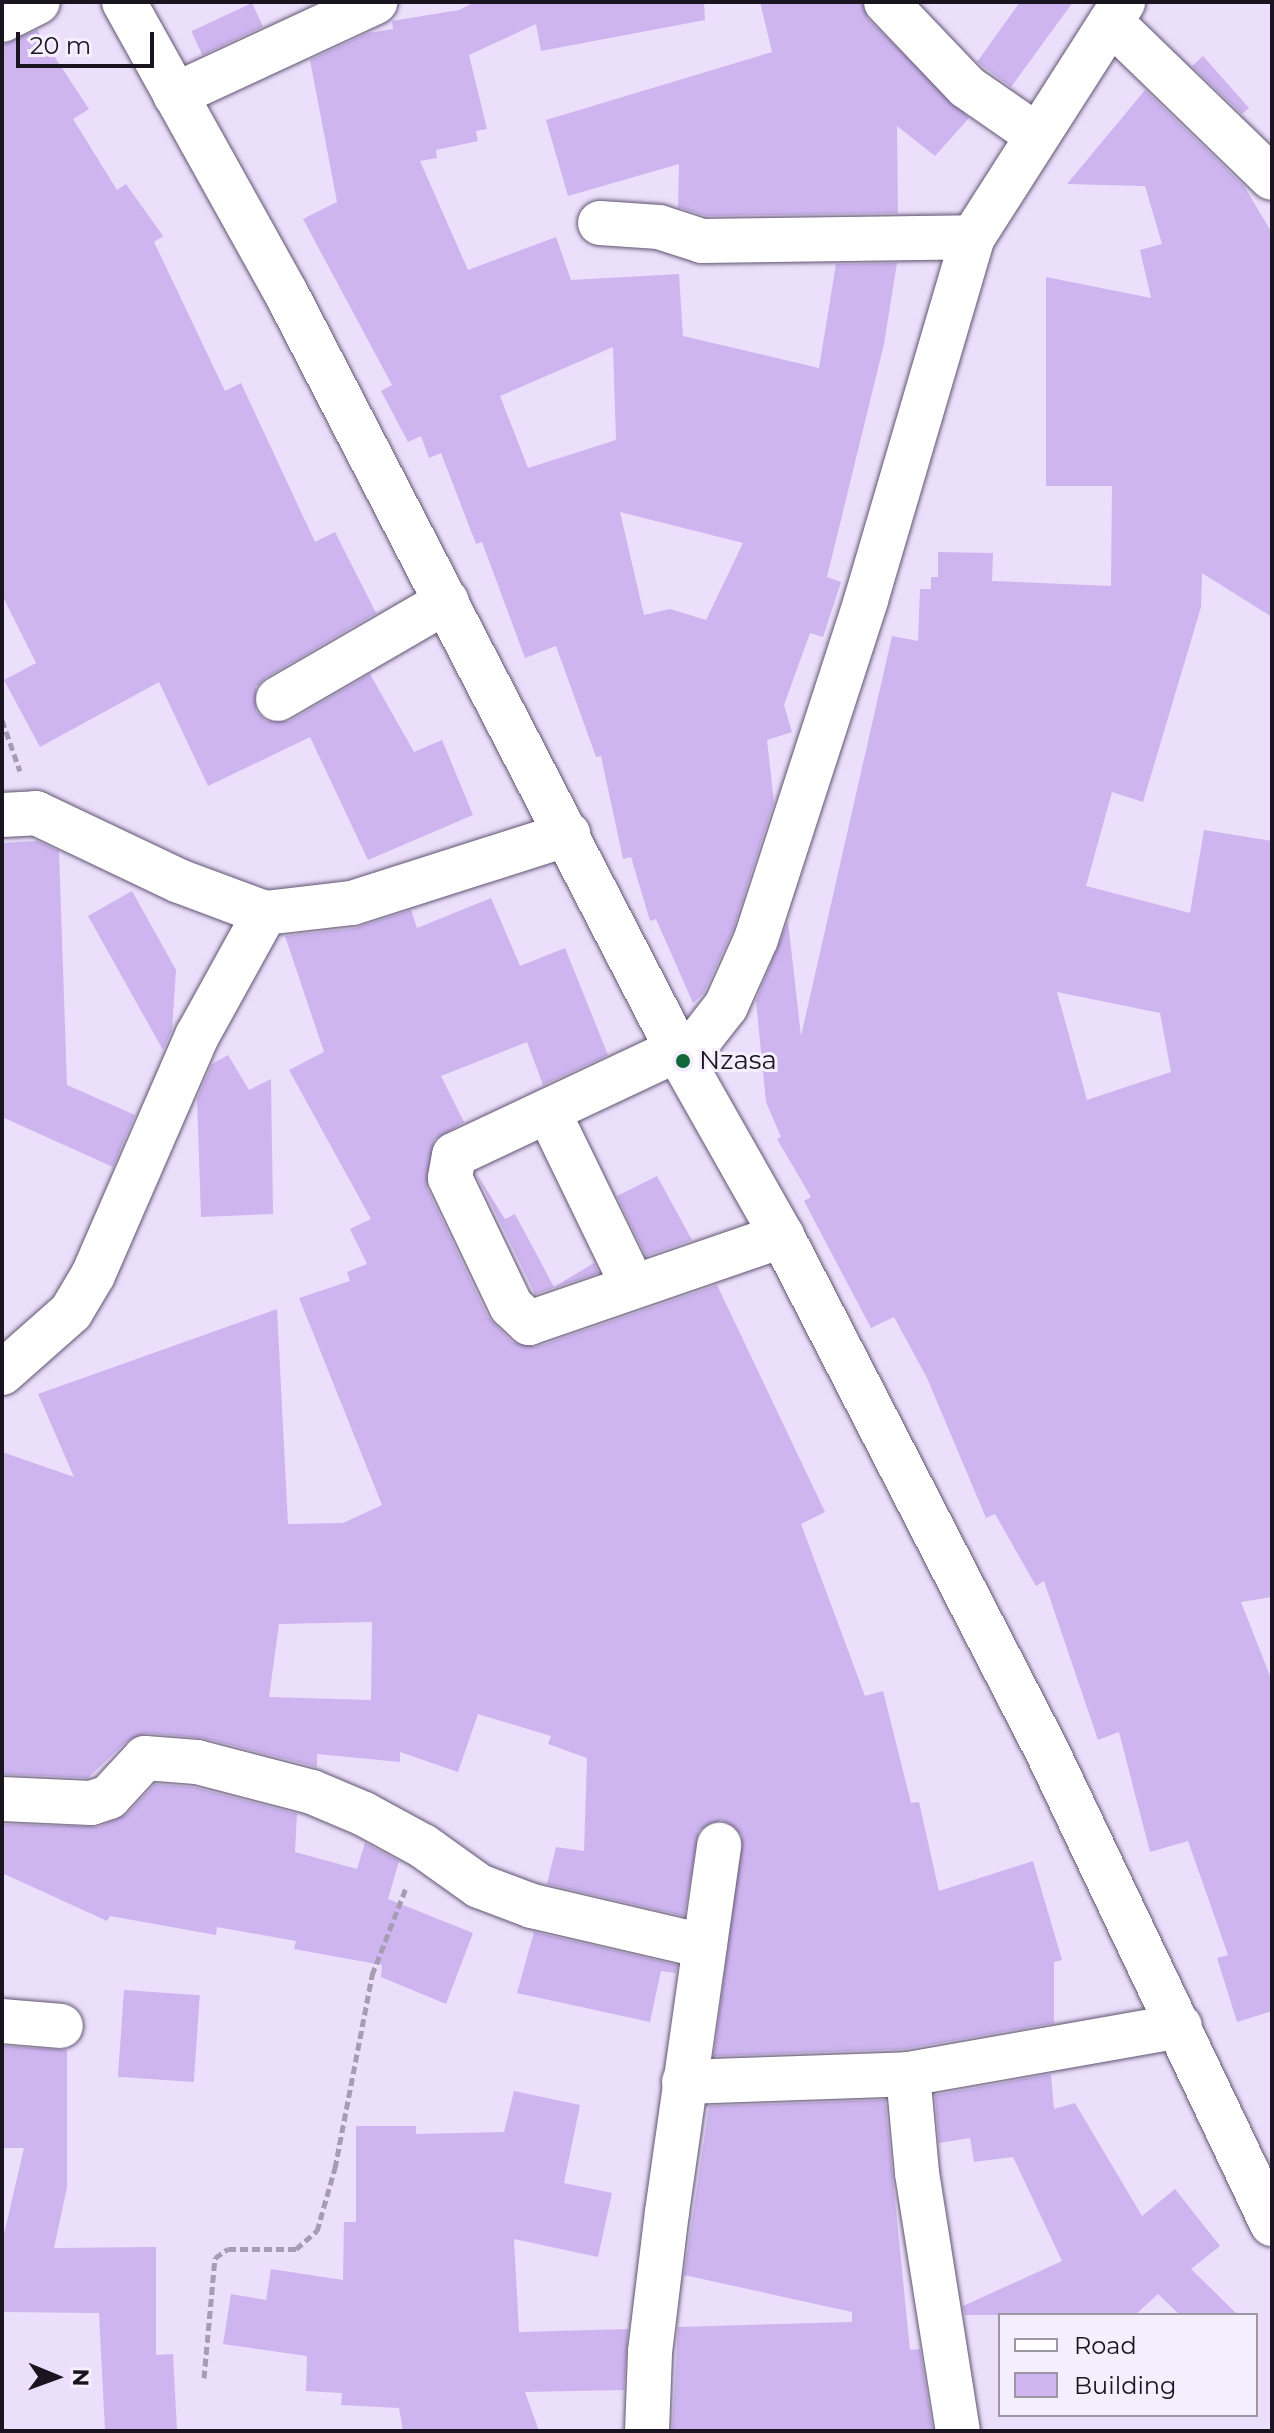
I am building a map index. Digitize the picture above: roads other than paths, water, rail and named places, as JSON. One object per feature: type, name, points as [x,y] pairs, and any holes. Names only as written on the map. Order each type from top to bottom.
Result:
[{"type":"street","points":[[2,20],[38,2]]},
{"type":"street","points":[[124,2],[286,293],[680,1055],[782,1236],[1047,1751],[1272,2224]]},
{"type":"street","points":[[175,95],[375,2]]},
{"type":"street","points":[[886,2],[967,87],[1035,134]]},
{"type":"street","points":[[782,1236],[529,1323],[511,1306],[450,1178],[454,1155],[680,1055],[726,1006],[756,939],[866,600],[973,237],[1035,134],[1117,12],[1272,178]]},
{"type":"street","points":[[600,223],[659,227],[702,241],[973,237]]},
{"type":"street","points":[[278,699],[447,601]]},
{"type":"street","points":[[2,815],[36,813],[179,881],[265,913],[352,903],[568,834]]},
{"type":"street","points":[[2,1373],[71,1312],[93,1275],[197,1036],[265,913]]},
{"type":"street","points":[[548,1111],[633,1286]]},
{"type":"street","points":[[2,1799],[91,1803],[109,1797],[145,1758],[170,1757],[312,1792],[423,1846],[479,1886],[532,1906],[704,1946]]},
{"type":"street","points":[[647,2431],[650,2352],[684,2082],[719,1845]]},
{"type":"street","points":[[2,2021],[61,2026]]},
{"type":"street","points":[[684,2082],[908,2074],[1180,2026]]},
{"type":"street","points":[[908,2074],[917,2173],[958,2431]]},
{"type":"place","name":"Nzasa","points":[[683,1061]]}]
